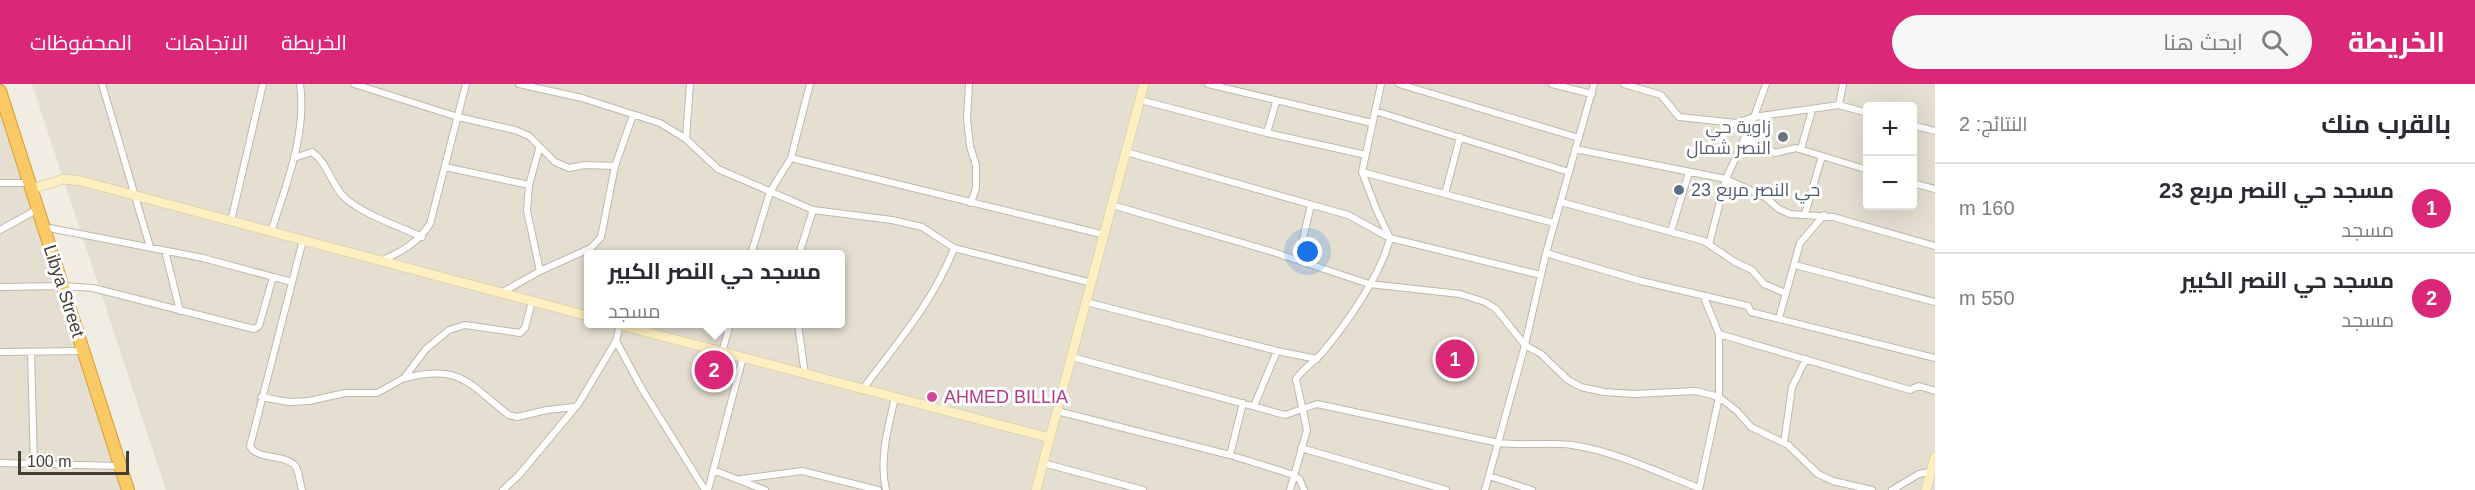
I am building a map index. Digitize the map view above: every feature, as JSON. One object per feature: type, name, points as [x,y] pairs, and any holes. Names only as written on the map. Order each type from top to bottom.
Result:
[{"type":"highway","name":"Libya Street","points":[[0,92],[128,490]]},
{"type":"street","points":[[102,84],[137,196],[150,248]]},
{"type":"street","points":[[231,221],[263,84]]},
{"type":"street","points":[[271,232],[294,158],[301,120],[300,84]]},
{"type":"street","points":[[354,84],[458,117],[515,130],[529,136],[539,149],[555,162],[569,168],[585,165],[615,166]]},
{"type":"street","points":[[383,260],[422,237],[430,224],[466,84]]},
{"type":"street","points":[[519,84],[582,98],[660,123],[686,139],[718,169],[813,210],[892,220],[922,227],[954,248],[1092,283]]},
{"type":"street","points":[[686,139],[690,84]]},
{"type":"street","points":[[753,250],[770,192],[790,158],[810,84]]},
{"type":"street","points":[[969,84],[968,128],[970,146],[976,165],[976,188],[971,203]]},
{"type":"street","points":[[1036,490],[1144,84]]},
{"type":"street","points":[[1208,84],[1372,123]]},
{"type":"street","points":[[1290,490],[1307,430],[1296,379],[1317,358],[1342,327],[1385,258],[1390,238],[1377,212],[1362,172],[1381,84]]},
{"type":"street","points":[[1399,84],[1579,138]]},
{"type":"street","points":[[1552,84],[1592,94]]},
{"type":"street","points":[[1485,490],[1525,345],[1554,223],[1594,84]]},
{"type":"street","points":[[1624,84],[1661,95],[1679,117],[1736,123],[1754,117],[1839,105],[1863,112]]},
{"type":"street","points":[[1709,244],[1726,179],[1766,84]]},
{"type":"street","points":[[1839,105],[1843,84]]},
{"type":"street","points":[[1140,100],[1267,133],[1365,154]]},
{"type":"street","points":[[1267,133],[1276,102]]},
{"type":"street","points":[[1801,149],[1812,110]]},
{"type":"street","points":[[1375,111],[1569,172]]},
{"type":"street","points":[[586,250],[601,237],[615,166],[633,115]]},
{"type":"street","points":[[1917,126],[1935,130]]},
{"type":"street","points":[[1445,194],[1461,137]]},
{"type":"street","points":[[1745,137],[1775,153],[1793,148],[1801,149],[1863,168]]},
{"type":"street","points":[[539,149],[529,185],[527,211],[540,270]]},
{"type":"street","points":[[1575,149],[1726,179],[1765,197],[1784,212],[1824,215],[1935,246]]},
{"type":"street","points":[[294,158],[312,152],[320,157],[343,196],[356,206],[422,237]]},
{"type":"street","points":[[1126,152],[1348,215],[1390,238],[1541,275]]},
{"type":"street","points":[[1805,214],[1822,156]]},
{"type":"street","points":[[790,158],[1105,235]]},
{"type":"street","points":[[445,167],[529,185]]},
{"type":"street","points":[[1362,172],[1554,223]]},
{"type":"street","points":[[1671,231],[1689,172]]},
{"type":"street","points":[[0,183],[31,186],[64,179],[383,260],[584,315]]},
{"type":"street","points":[[1917,184],[1935,189]]},
{"type":"street","points":[[1561,202],[1671,231],[1709,244],[1735,262],[1752,270],[1764,284],[1785,293]]},
{"type":"street","points":[[1112,205],[1298,260],[1369,284],[1473,297],[1496,309],[1525,345],[1541,354],[1568,380],[1591,390],[1634,394],[1695,391],[1719,397],[1737,411],[1751,427],[1784,443],[1822,477],[1872,490]]},
{"type":"street","points":[[1298,260],[1311,205]]},
{"type":"street","points":[[0,230],[38,208]]},
{"type":"street","points":[[801,250],[813,210]]},
{"type":"street","points":[[1779,318],[1802,239],[1824,215]]},
{"type":"street","points":[[44,227],[203,258],[292,282]]},
{"type":"street","points":[[303,240],[250,446],[251,449],[289,461],[296,468],[303,490]]},
{"type":"street","points":[[862,390],[924,308],[943,276],[954,248]]},
{"type":"street","points":[[165,251],[180,311]]},
{"type":"street","points":[[501,293],[540,270],[584,251]]},
{"type":"street","points":[[1546,253],[1641,281],[1748,306],[1751,312],[1935,358]]},
{"type":"street","points":[[1795,265],[1935,302]]},
{"type":"street","points":[[0,287],[93,288],[256,328],[273,277]]},
{"type":"street","points":[[1072,357],[1286,415],[1317,404],[1499,442],[1518,445],[1572,445],[1594,449],[1699,489],[1719,397],[1719,334],[1703,295]]},
{"type":"street","points":[[404,378],[426,349],[449,330],[465,325],[520,333],[525,328],[532,301]]},
{"type":"street","points":[[1086,302],[1277,351],[1317,358]]},
{"type":"street","points":[[503,490],[519,475],[579,403],[616,341],[618,328]]},
{"type":"street","points":[[633,328],[1050,438]]},
{"type":"street","points":[[722,352],[729,328]]},
{"type":"street","points":[[799,328],[805,375]]},
{"type":"street","points":[[1719,334],[1910,390],[1919,386],[1935,391]]},
{"type":"street","points":[[616,341],[706,490]]},
{"type":"street","points":[[0,352],[84,351]]},
{"type":"street","points":[[1254,405],[1277,351]]},
{"type":"street","points":[[31,352],[34,465]]},
{"type":"street","points":[[706,490],[743,357]]},
{"type":"street","points":[[1784,443],[1792,387],[1806,359]]},
{"type":"street","points":[[261,397],[289,402],[309,401],[345,393],[377,393],[404,378],[442,373],[463,378],[509,415],[517,417],[574,407]]},
{"type":"street","points":[[886,490],[884,481],[888,426],[895,398]]},
{"type":"street","points":[[1230,455],[1243,403]]},
{"type":"street","points":[[1057,411],[1230,455],[1294,475],[1299,478],[1304,490]]},
{"type":"street","points":[[1301,448],[1446,490]]},
{"type":"street","points":[[1926,490],[1935,457]]},
{"type":"street","points":[[1043,463],[1143,490]]},
{"type":"street","points":[[0,464],[121,466]]},
{"type":"street","points":[[713,470],[765,490]]},
{"type":"street","points":[[741,479],[802,471],[878,490]]},
{"type":"street","points":[[1892,490],[1919,474],[1933,471]]},
{"type":"street","points":[[1489,476],[1532,490]]},
{"type":"shaded area","points":[[32,84],[1935,84],[1935,490],[166,490]]},
{"type":"shaded area","points":[[0,111],[124,490],[0,490]]},
{"type":"place","name":"زاوية حي النصر شمال","points":[[1783,137]]},
{"type":"place","name":"حي النصر مربع 23","points":[[1679,190]]},
{"type":"place","name":"مسجد حي النصر مربع 23","points":[[1455,359]]},
{"type":"place","name":"مسجد حي النصر الكبير","points":[[714,370]]},
{"type":"place","name":"AHMED BILLIA","points":[[932,397]]}]
